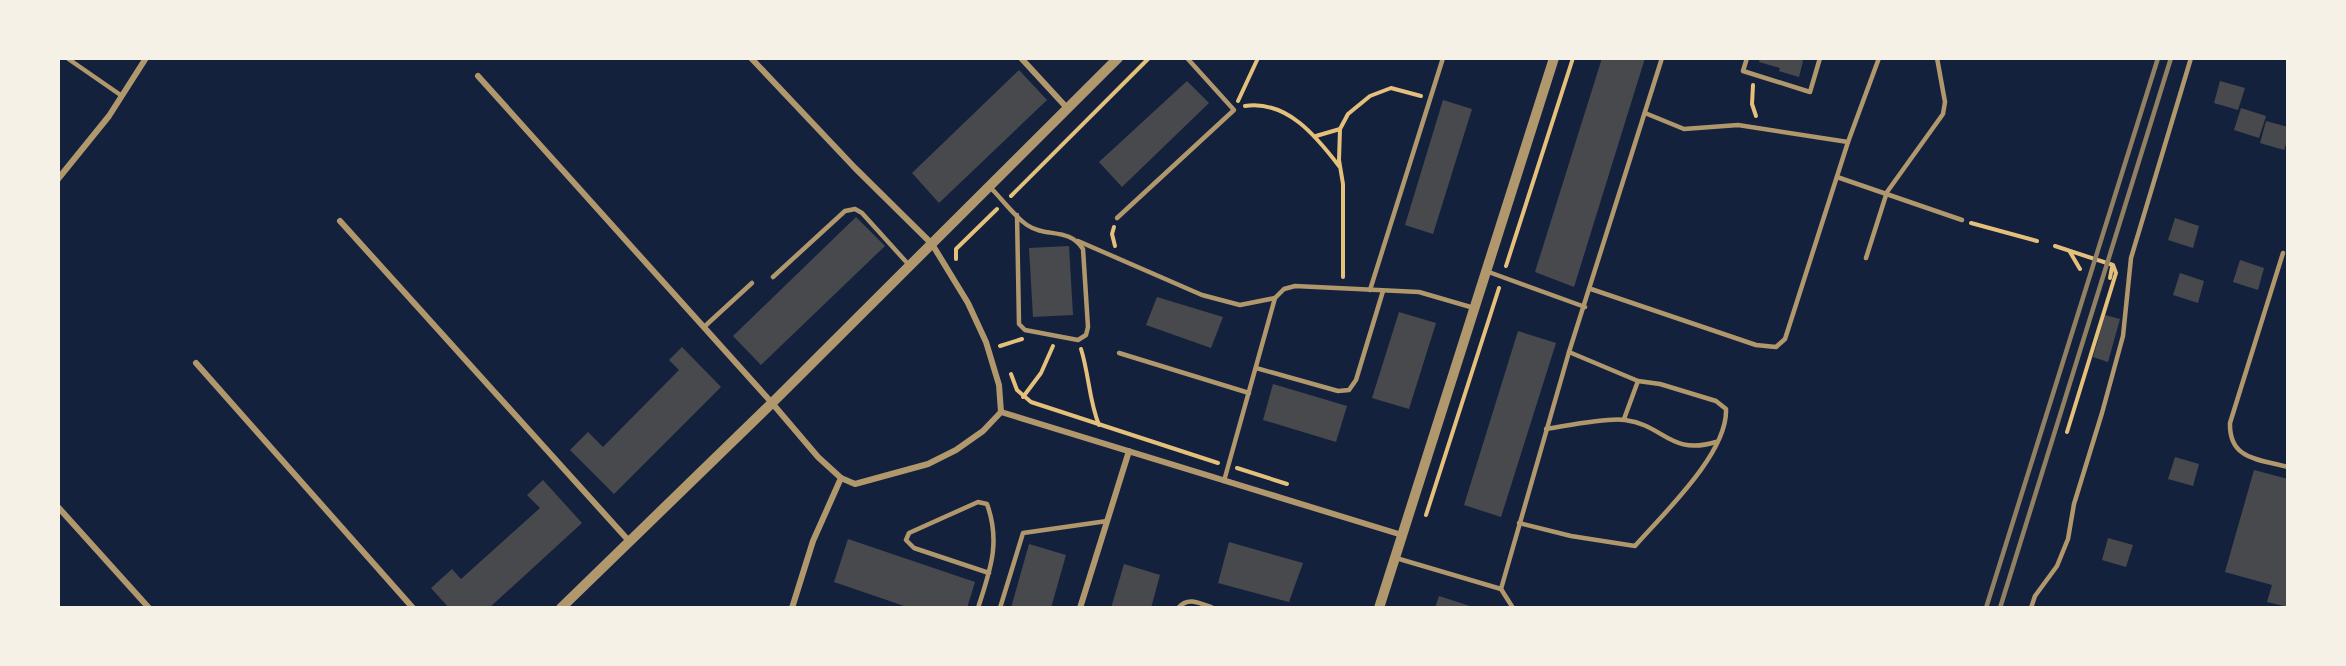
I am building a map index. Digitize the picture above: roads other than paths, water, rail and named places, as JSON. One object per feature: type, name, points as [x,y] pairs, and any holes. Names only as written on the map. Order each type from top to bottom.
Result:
[{"type":"street","points":[[58,179],[109,116],[146,58]]},
{"type":"street","points":[[478,76],[818,457],[841,478],[855,484],[928,464],[956,450],[983,431],[1001,412],[999,385],[986,342],[968,303],[932,244],[750,58]]},
{"type":"street","points":[[1021,58],[1068,109]]},
{"type":"street","points":[[561,608],[772,403],[1118,58]]},
{"type":"street","points":[[1379,608],[1554,58]]},
{"type":"street","points":[[340,221],[629,541]]},
{"type":"street","points":[[196,363],[413,608]]},
{"type":"street","points":[[1001,412],[1401,535]]},
{"type":"street","points":[[1080,608],[1129,451]]},
{"type":"street","points":[[792,606],[813,541],[841,478]]},
{"type":"street","points":[[58,507],[149,608]]},
{"type":"lane","points":[[68,58],[122,96]]},
{"type":"lane","points":[[1117,218],[1234,110],[1187,58]]},
{"type":"lane","points":[[1370,290],[1443,58]]},
{"type":"lane","points":[[1501,589],[1569,352],[1591,289],[1662,58]]},
{"type":"lane","points":[[1747,58],[1743,71],[1810,92],[1820,58]]},
{"type":"lane","points":[[1591,289],[1756,345],[1776,347],[1785,339],[1848,142],[1879,58]]},
{"type":"lane","points":[[1866,258],[1886,194],[1943,114],[1945,102],[1937,58]]},
{"type":"lane","points":[[2031,608],[2035,596],[2057,566],[2068,539],[2074,504],[2123,336],[2131,258],[2191,58]]},
{"type":"lane","points":[[1645,113],[1684,129],[1738,125],[1848,142]]},
{"type":"lane","points":[[1837,177],[1962,220]]},
{"type":"lane","points":[[990,187],[1027,225],[1037,230],[1071,237],[1202,295],[1240,305],[1275,298]]},
{"type":"lane","points":[[773,277],[845,211],[855,208],[910,266]]},
{"type":"lane","points":[[1017,215],[1019,324],[1025,330],[1078,339],[1086,335],[1088,327],[1083,249],[1077,240]]},
{"type":"lane","points":[[2283,253],[2230,423],[2230,437],[2236,450],[2288,467]]},
{"type":"lane","points":[[1486,271],[1585,307]]},
{"type":"lane","points":[[704,327],[752,283]]},
{"type":"lane","points":[[1224,481],[1275,298],[1284,289],[1295,286],[1419,292],[1474,308]]},
{"type":"lane","points":[[1256,368],[1338,391],[1349,390],[1356,380],[1383,291]]},
{"type":"lane","points":[[1519,523],[1571,537],[1635,546],[1707,464],[1726,422],[1726,409],[1716,401],[1660,384],[1638,381],[1622,372],[1569,352]]},
{"type":"lane","points":[[1119,353],[1249,393]]},
{"type":"lane","points":[[1624,419],[1638,381]]},
{"type":"lane","points":[[1546,429],[1624,419],[1646,426],[1681,445],[1700,447],[1717,442]]},
{"type":"lane","points":[[978,608],[993,558],[994,524],[987,504],[978,502],[909,533],[906,540],[914,548],[988,573]]},
{"type":"lane","points":[[1000,608],[1023,533],[1107,521]]},
{"type":"lane","points":[[1395,558],[1501,589],[1514,608]]},
{"type":"lane","points":[[1178,608],[1182,602],[1189,600],[1213,608]]},
{"type":"lane","points":[[792,606],[801,608]]},
{"type":"railway","points":[[1986,608],[2158,58]]},
{"type":"railway","points":[[2000,608],[2171,58]]}]
